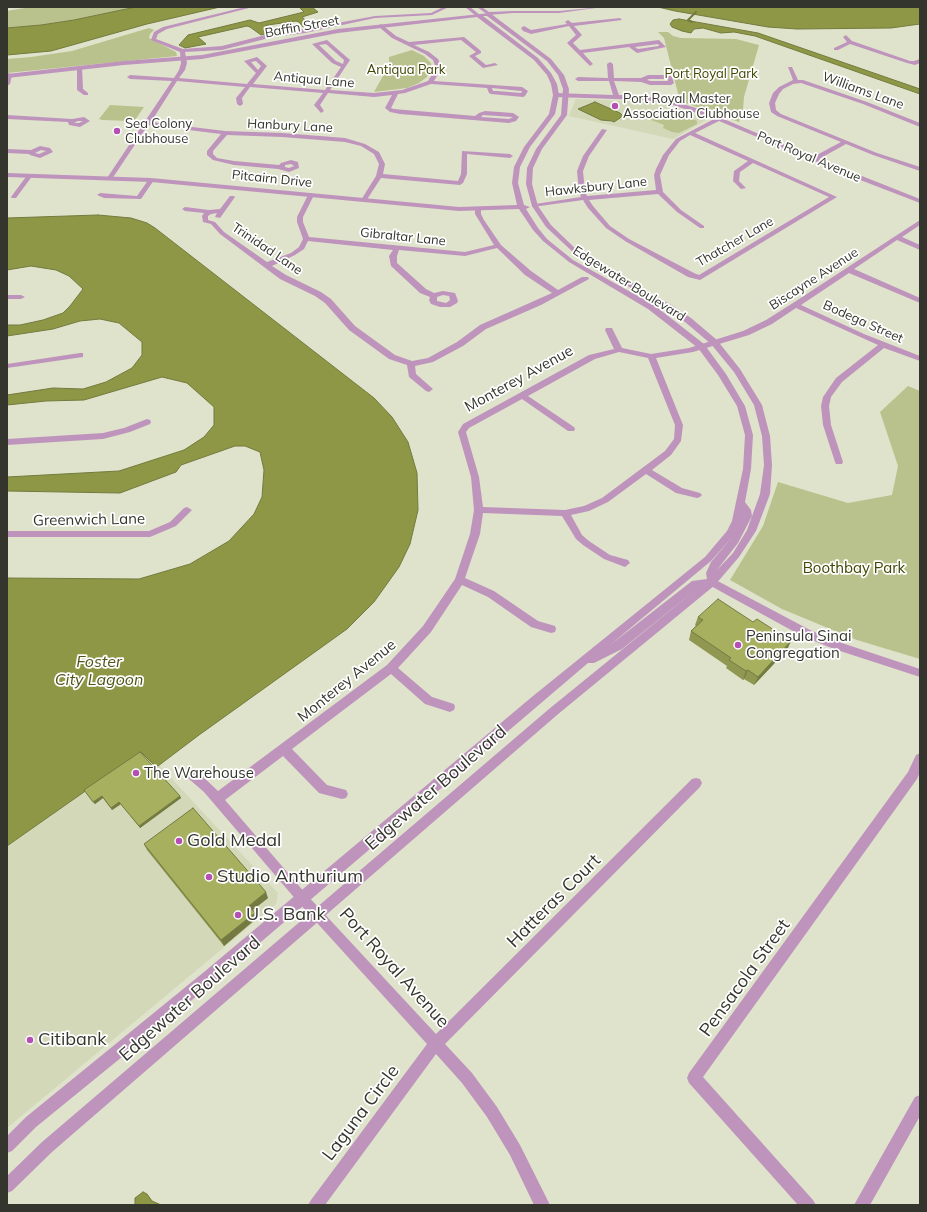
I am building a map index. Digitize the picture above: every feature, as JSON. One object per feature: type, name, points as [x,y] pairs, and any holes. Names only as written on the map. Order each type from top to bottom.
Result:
[{"type":"street","points":[[251,7],[165,28],[154,36],[154,40],[182,51],[232,46],[273,35],[305,31],[375,17],[432,14],[446,7]]},
{"type":"street","points":[[467,7],[540,63],[551,79],[556,95]]},
{"type":"street","name":"Edgewater Boulevard","points":[[7,1186],[47,1147],[318,914],[554,712],[712,582],[736,555],[752,531],[765,494],[768,465],[766,436],[758,405],[737,371],[714,342],[688,320],[670,308],[577,253],[548,226],[534,206],[529,184],[530,168],[538,149],[564,115],[567,95],[561,75],[552,64],[479,7]]},
{"type":"street","name":"Baffin Street","points":[[8,75],[79,67],[213,56],[338,31],[381,26],[488,14],[513,12],[559,12],[601,7]]},
{"type":"street","points":[[559,12],[579,35],[570,42],[590,64]]},
{"type":"street","points":[[551,27],[620,19]]},
{"type":"street","points":[[381,26],[389,34],[406,44],[427,53],[437,62],[439,68],[437,74],[430,82]]},
{"type":"street","points":[[846,37],[850,42],[909,62],[915,63],[920,61]]},
{"type":"street","points":[[406,44],[462,38],[485,57]]},
{"type":"street","points":[[321,111],[317,106],[344,66],[347,60],[327,42],[316,44],[334,62],[344,66]]},
{"type":"street","points":[[579,52],[659,42],[663,47],[637,51],[631,46]]},
{"type":"street","points":[[836,49],[850,42]]},
{"type":"street","points":[[110,178],[182,70],[182,51]]},
{"type":"street","points":[[480,52],[472,56],[486,67],[495,65],[490,61]]},
{"type":"street","points":[[610,64],[616,96]]},
{"type":"street","points":[[79,67],[80,90],[86,94]]},
{"type":"street","points":[[790,68],[796,81],[781,88],[776,93],[772,103],[773,111],[779,115],[845,142],[920,169]]},
{"type":"street","points":[[240,104],[239,98],[259,72]]},
{"type":"street","points":[[7,84],[8,75]]},
{"type":"street","name":"Antiqua Lane","points":[[130,77],[176,79],[374,95],[395,94],[412,90],[430,82]]},
{"type":"street","points":[[578,79],[642,80]]},
{"type":"street","name":"Williams Lane","points":[[796,81],[859,100],[920,125]]},
{"type":"street","points":[[430,82],[522,89],[525,91],[522,95],[497,93],[491,92],[489,87]]},
{"type":"street","points":[[395,94],[388,105],[388,109],[397,112],[511,121],[516,117],[514,115],[486,113],[481,114],[476,118]]},
{"type":"street","name":"Edgewater Boulevard","points":[[7,1146],[31,1122],[209,977],[573,669],[708,559],[730,533],[737,522],[748,469],[749,435],[741,406],[722,374],[701,346],[651,307],[587,271],[562,254],[535,229],[521,207],[515,183],[517,167],[527,147],[552,114],[556,95]]},
{"type":"street","name":"Port Royal Avenue","points":[[556,95],[616,96],[670,102],[719,119],[920,201]]},
{"type":"street","points":[[7,117],[73,121]]},
{"type":"street","points":[[702,227],[671,205],[660,192],[658,183],[659,169],[672,146],[678,140],[719,119]]},
{"type":"street","name":"Hanbury Lane","points":[[147,123],[225,133],[282,135],[355,143],[363,145],[377,153],[382,164],[379,176]]},
{"type":"street","name":"Thatcher Lane","points":[[604,130],[586,156],[580,171],[580,183],[584,198],[597,217],[627,240],[685,272],[700,278],[834,197],[690,133]]},
{"type":"street","points":[[225,133],[210,151],[210,155],[214,159],[234,163],[281,167]]},
{"type":"street","points":[[814,159],[845,142]]},
{"type":"street","points":[[7,151],[32,152]]},
{"type":"street","points":[[364,200],[379,176],[460,183],[464,174],[464,152],[510,156]]},
{"type":"street","points":[[743,188],[736,181],[738,171],[753,161]]},
{"type":"street","name":"Pitcairn Drive","points":[[7,174],[151,180],[428,206],[478,209],[534,206]]},
{"type":"street","points":[[14,197],[30,175]]},
{"type":"street","points":[[100,195],[139,198],[151,180]]},
{"type":"street","name":"Hawksbury Lane","points":[[534,206],[584,198],[660,192]]},
{"type":"street","points":[[266,265],[302,248],[306,240],[300,222],[300,217],[311,195]]},
{"type":"street","name":"Trinidad Lane","points":[[232,197],[213,223],[222,233],[283,278],[322,297],[331,304],[352,328],[392,357],[412,364]]},
{"type":"street","points":[[185,209],[210,212],[222,211]]},
{"type":"street","points":[[478,209],[478,214],[481,220],[498,246],[528,273],[557,293]]},
{"type":"street","points":[[210,212],[204,219],[213,223]]},
{"type":"street","name":"Biscayne Avenue","points":[[714,342],[752,330],[769,322],[920,222]]},
{"type":"street","points":[[897,238],[920,248]]},
{"type":"street","name":"Gibraltar Lane","points":[[306,240],[460,254],[498,246]]},
{"type":"street","points":[[397,248],[393,256],[394,264],[423,291],[434,296]]},
{"type":"street","points":[[849,270],[920,301]]},
{"type":"street","points":[[429,389],[412,374],[412,364],[430,360],[460,344],[488,324],[520,312],[585,278]]},
{"type":"street","points":[[7,297],[21,297]]},
{"type":"street","name":"Bodega Street","points":[[796,305],[882,345],[920,359]]},
{"type":"street","points":[[609,330],[619,350]]},
{"type":"street","name":"Monterey Avenue","points":[[217,799],[391,668],[427,629],[460,580],[475,534],[479,510],[475,477],[462,432],[466,426],[592,357],[619,350],[651,356],[670,354],[714,342]]},
{"type":"street","points":[[840,462],[828,425],[825,406],[827,397],[839,380],[882,345]]},
{"type":"street","points":[[7,366],[80,355]]},
{"type":"street","points":[[479,510],[565,514],[597,505],[646,470],[674,446],[680,433],[677,418],[651,356]]},
{"type":"street","points":[[523,396],[571,429]]},
{"type":"street","points":[[7,442],[103,436],[127,430],[147,422]]},
{"type":"street","points":[[646,470],[679,491],[697,495]]},
{"type":"street","name":"Edgewater Boulevard","points":[[712,582],[711,573],[714,565],[735,541],[747,516],[746,510],[741,503]]},
{"type":"street","name":"Greenwich Lane","points":[[7,534],[150,534],[173,524],[187,510]]},
{"type":"street","points":[[565,514],[579,537],[586,543],[607,558],[626,563]]},
{"type":"street","points":[[460,580],[491,594],[535,624],[551,629]]},
{"type":"street","points":[[712,582],[806,633],[838,646],[920,673]]},
{"type":"street","name":"Edgewater Boulevard","points":[[573,669],[618,646],[694,584],[712,582]]},
{"type":"street","points":[[391,668],[429,701],[450,707]]},
{"type":"street","points":[[284,749],[323,789],[342,794]]},
{"type":"street","name":"Pensacola Street","points":[[808,1205],[694,1078],[913,775],[920,758]]},
{"type":"street","name":"Port Royal Avenue","points":[[193,775],[217,799],[302,898],[467,1078],[492,1112],[515,1150],[542,1205]]},
{"type":"street","name":"Hatteras Court","points":[[436,1043],[696,783]]},
{"type":"street","name":"Laguna Circle","points":[[316,1205],[436,1043]]},
{"type":"street","points":[[862,1205],[920,1102]]},
{"type":"shaded area","points":[[576,99],[650,102],[682,109],[708,119],[673,139],[569,116]]},
{"type":"shaded area","points":[[141,752],[154,765],[159,765],[278,893],[276,904],[7,1128],[7,846]]},
{"type":"green space","points":[[30,7],[136,7],[80,19],[7,28],[7,11]]},
{"type":"green space","points":[[149,28],[154,30],[150,34],[149,38],[176,52],[177,56],[7,73],[7,59],[72,51]]},
{"type":"green space","name":"Port Royal Park","points":[[658,32],[668,32],[673,36],[681,38],[736,39],[759,45],[744,97],[743,110],[739,122],[680,101],[664,38]]},
{"type":"green space","name":"Antiqua Park","points":[[412,50],[424,56],[431,63],[432,70],[427,77],[419,83],[407,88],[374,92],[389,65],[389,57]]},
{"type":"green space","points":[[110,105],[144,107],[135,120],[132,121],[99,119]]},
{"type":"green space","points":[[672,110],[684,113],[685,116],[697,121],[697,124],[679,133],[663,128],[664,125],[651,120]]},
{"type":"green space","name":"Boothbay Park","points":[[908,386],[920,391],[920,659],[857,640],[782,609],[730,580],[763,526],[778,482],[848,503],[892,495],[898,466],[880,412]]},
{"type":"water","points":[[136,7],[220,7],[147,24],[51,51],[7,55],[7,28],[74,20]]},
{"type":"water","points":[[300,7],[312,7],[318,12],[302,17],[313,27],[304,28],[299,22],[296,21],[268,25],[265,26],[268,33],[261,35],[247,26],[198,37],[206,44],[185,48],[179,45],[188,35],[250,20],[259,23],[304,12]]},
{"type":"water","points":[[658,7],[920,7],[920,24],[891,28],[797,29],[768,27]]},
{"type":"water","points":[[679,19],[758,33],[920,89],[920,94],[755,36],[734,32],[721,33],[703,28],[694,29],[691,33],[672,27],[670,24],[673,20]]},
{"type":"water","points":[[595,102],[620,113],[623,116],[614,122],[601,120],[578,109]]},
{"type":"water","name":"Foster City Lagoon","points":[[98,215],[131,218],[147,223],[155,228],[374,398],[392,417],[408,442],[417,473],[418,510],[410,544],[399,567],[374,602],[347,629],[158,766],[154,765],[141,752],[7,846],[7,578],[139,579],[190,564],[229,541],[254,514],[262,497],[264,470],[260,452],[245,446],[235,446],[181,465],[176,472],[120,493],[7,491],[7,477],[119,471],[184,450],[204,437],[214,425],[214,407],[187,383],[162,377],[84,400],[46,401],[7,405],[7,395],[53,388],[83,389],[106,382],[132,368],[142,355],[142,342],[119,323],[100,319],[80,321],[53,329],[7,336],[7,325],[20,325],[43,320],[63,313],[83,289],[69,276],[56,270],[31,266],[7,270],[7,218]]},
{"type":"water","points":[[143,1192],[147,1194],[152,1201],[161,1205],[135,1205],[135,1198]]},
{"type":"building","name":"Peninsula Sinai Congregation","points":[[718,599],[753,622],[757,619],[791,641],[758,677],[729,660],[731,658],[691,631],[703,620],[698,617]]},
{"type":"building","name":"The Warehouse","points":[[140,752],[180,796],[139,826],[119,802],[111,808],[102,796],[93,802],[84,790]]},
{"type":"building","points":[[193,808],[266,892],[249,906],[255,913],[221,940],[144,844]]},
{"type":"waterway","points":[[692,22],[688,20],[696,12]]},
{"type":"place","name":"Port Royal Master Association Clubhouse","points":[[615,106]]},
{"type":"place","name":"Sea Colony Clubhouse","points":[[117,131]]},
{"type":"place","name":"Peninsula Sinai Congregation","points":[[738,645]]},
{"type":"place","name":"The Warehouse","points":[[136,773]]},
{"type":"place","name":"Gold Medal","points":[[179,841]]},
{"type":"place","name":"Studio Anthurium","points":[[209,877]]},
{"type":"place","name":"U.S. Bank","points":[[238,915]]},
{"type":"place","name":"Citibank","points":[[30,1040]]}]
